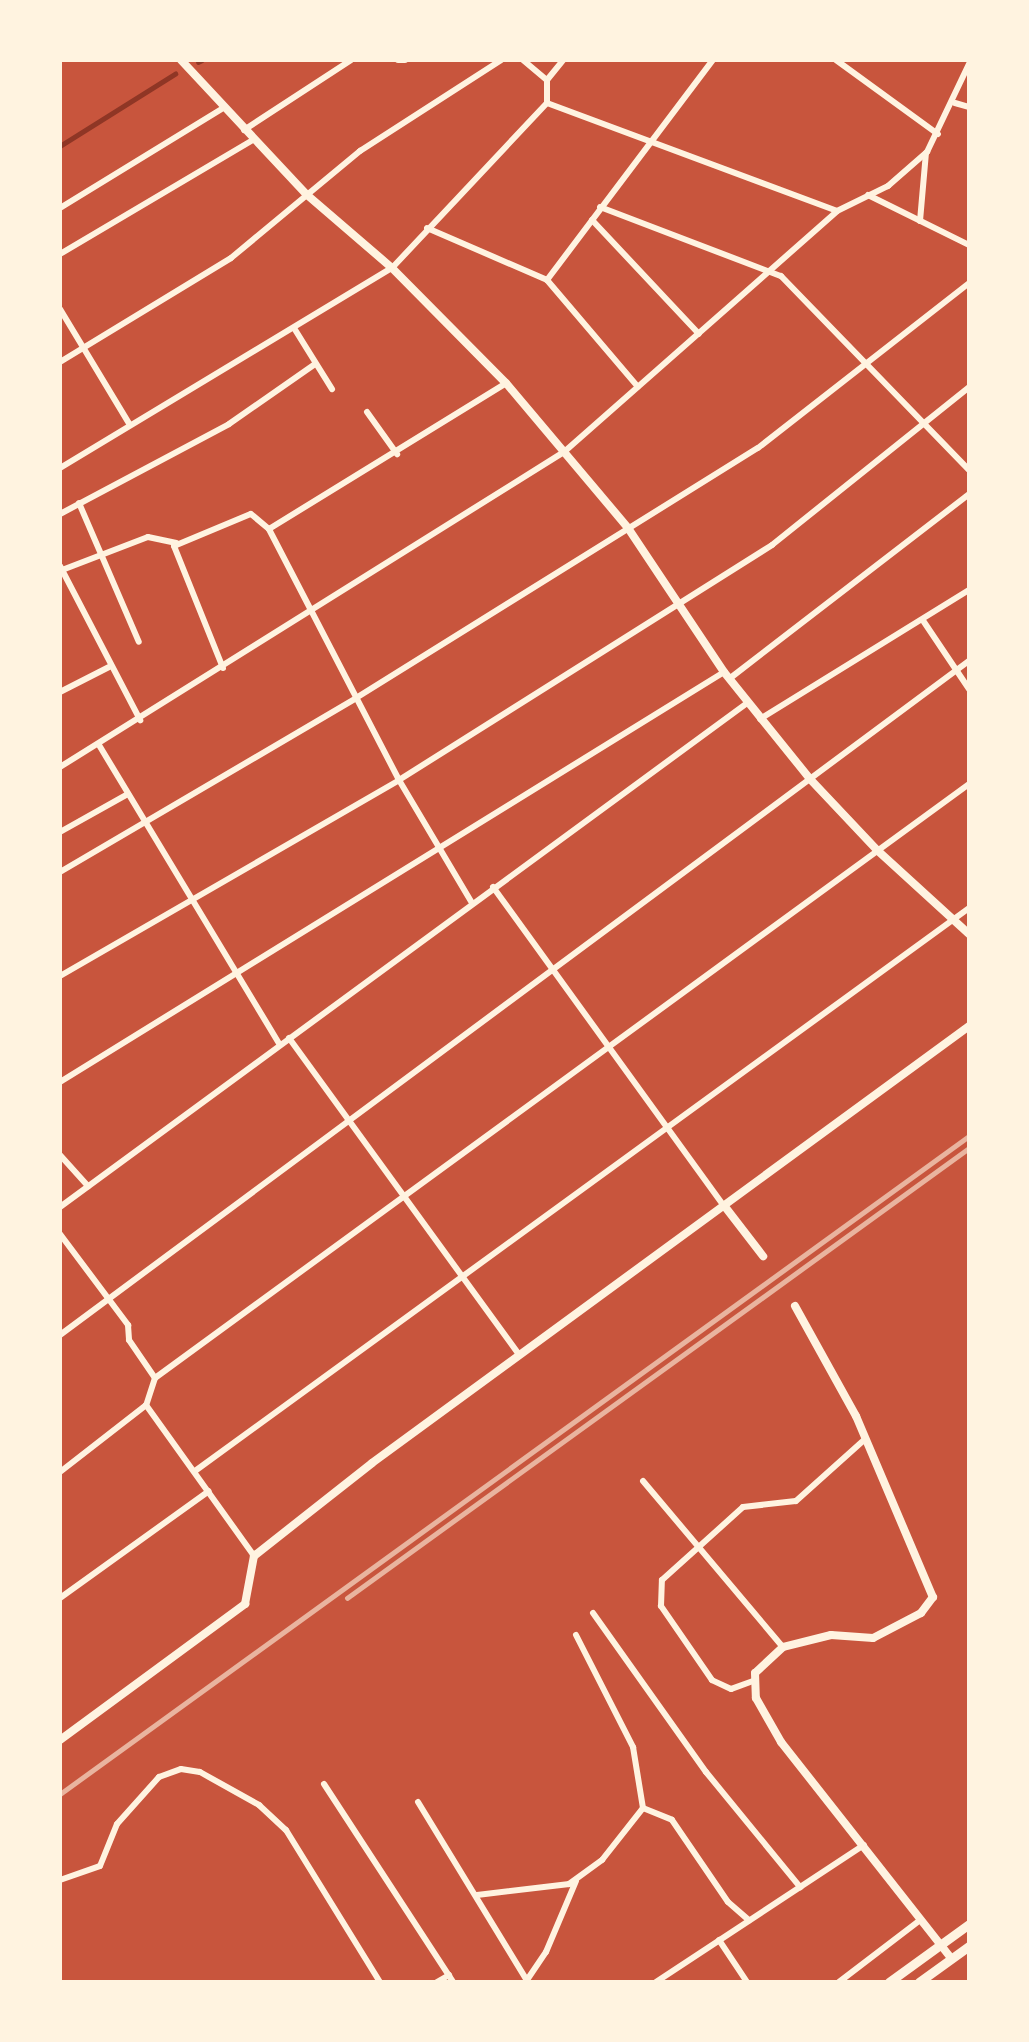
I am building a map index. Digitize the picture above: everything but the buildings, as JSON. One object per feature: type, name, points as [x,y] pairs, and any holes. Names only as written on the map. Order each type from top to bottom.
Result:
[{"type":"main road","points":[[889,1982],[969,1924]]},
{"type":"main road","points":[[919,1982],[969,1946]]},
{"type":"street","points":[[181,60],[252,140],[306,194],[392,268],[506,383],[628,528],[727,676],[810,779],[877,850],[969,934]]},
{"type":"street","points":[[243,130],[351,60]]},
{"type":"street","points":[[398,60],[405,60]]},
{"type":"street","points":[[60,362],[231,258],[360,151],[501,60]]},
{"type":"street","points":[[523,60],[547,80]]},
{"type":"street","points":[[60,468],[392,268],[427,228],[547,103],[547,80],[563,60]]},
{"type":"street","points":[[547,280],[600,207],[652,144],[713,60]]},
{"type":"street","points":[[836,60],[938,134]]},
{"type":"street","points":[[60,767],[310,614],[564,452],[772,272],[837,211],[888,186],[927,152],[955,103],[969,64]]},
{"type":"street","points":[[547,103],[837,211]]},
{"type":"street","points":[[955,103],[969,107]]},
{"type":"street","points":[[60,208],[223,108]]},
{"type":"street","points":[[60,254],[252,140]]},
{"type":"street","points":[[920,221],[927,152]]},
{"type":"street","points":[[868,195],[969,244]]},
{"type":"street","points":[[600,207],[772,272],[870,365],[920,423],[969,471]]},
{"type":"street","points":[[592,220],[699,334]]},
{"type":"street","points":[[427,228],[547,280],[638,387]]},
{"type":"street","points":[[60,872],[147,823],[356,698],[758,448],[870,365],[969,283]]},
{"type":"street","points":[[60,309],[130,425]]},
{"type":"street","points":[[294,328],[332,389]]},
{"type":"street","points":[[60,514],[229,424],[315,364]]},
{"type":"street","points":[[269,529],[397,454],[506,383]]},
{"type":"street","points":[[60,976],[399,780],[772,545],[920,423],[969,387]]},
{"type":"street","points":[[367,412],[397,454]]},
{"type":"street","points":[[60,1083],[234,972],[727,676],[969,494]]},
{"type":"street","points":[[80,503],[139,642]]},
{"type":"street","points":[[140,720],[109,667],[62,573],[102,553],[157,536],[176,543],[251,514],[269,529],[310,614],[399,780],[438,851],[471,903]]},
{"type":"street","points":[[176,543],[223,668]]},
{"type":"street","points":[[760,719],[855,657],[924,622],[969,590]]},
{"type":"street","points":[[924,622],[969,689]]},
{"type":"street","points":[[60,1335],[346,1119],[554,971],[969,661]]},
{"type":"street","points":[[60,692],[109,667]]},
{"type":"street","points":[[60,1207],[471,903],[747,703]]},
{"type":"street","points":[[99,745],[280,1045]]},
{"type":"street","points":[[60,1472],[146,1405],[155,1378],[611,1048],[969,784]]},
{"type":"street","points":[[60,832],[128,794]]},
{"type":"street","points":[[493,887],[763,1256]]},
{"type":"street","points":[[195,1471],[969,908]]},
{"type":"street","points":[[60,1740],[244,1604],[254,1556],[519,1355],[726,1208],[969,1026]]},
{"type":"street","points":[[289,1038],[519,1355]]},
{"type":"street","points":[[60,1155],[88,1186]]},
{"type":"street","points":[[60,1234],[109,1298],[155,1378]]},
{"type":"street","points":[[795,1306],[831,1364],[933,1597],[921,1613],[873,1638],[831,1635],[783,1647],[759,1665],[753,1681],[781,1742],[951,1958]]},
{"type":"street","points":[[146,1405],[254,1556]]},
{"type":"street","points":[[753,1681],[731,1689],[712,1680],[661,1606],[662,1580],[698,1543],[743,1508],[796,1501],[864,1440]]},
{"type":"street","points":[[644,1481],[783,1647]]},
{"type":"street","points":[[60,1598],[209,1491]]},
{"type":"street","points":[[593,1613],[706,1772],[800,1887]]},
{"type":"street","points":[[418,1802],[528,1981],[546,1952],[577,1880],[602,1860],[643,1808],[633,1747],[576,1635]]},
{"type":"street","points":[[60,1880],[100,1866],[117,1824],[159,1777],[181,1769],[200,1772],[259,1805],[286,1830],[380,1982]]},
{"type":"street","points":[[324,1784],[453,1982]]},
{"type":"street","points":[[643,1808],[672,1820],[728,1902],[749,1920]]},
{"type":"street","points":[[656,1982],[864,1845]]},
{"type":"street","points":[[477,1895],[577,1880]]},
{"type":"street","points":[[839,1982],[920,1920]]},
{"type":"street","points":[[719,1940],[747,1982]]},
{"type":"street","points":[[437,1982],[449,1975]]},
{"type":"waterway","points":[[198,62],[202,60]]},
{"type":"waterway","points":[[60,146],[175,74]]},
{"type":"railway","points":[[60,1794],[969,1136]]},
{"type":"railway","points":[[347,1598],[969,1148]]}]
